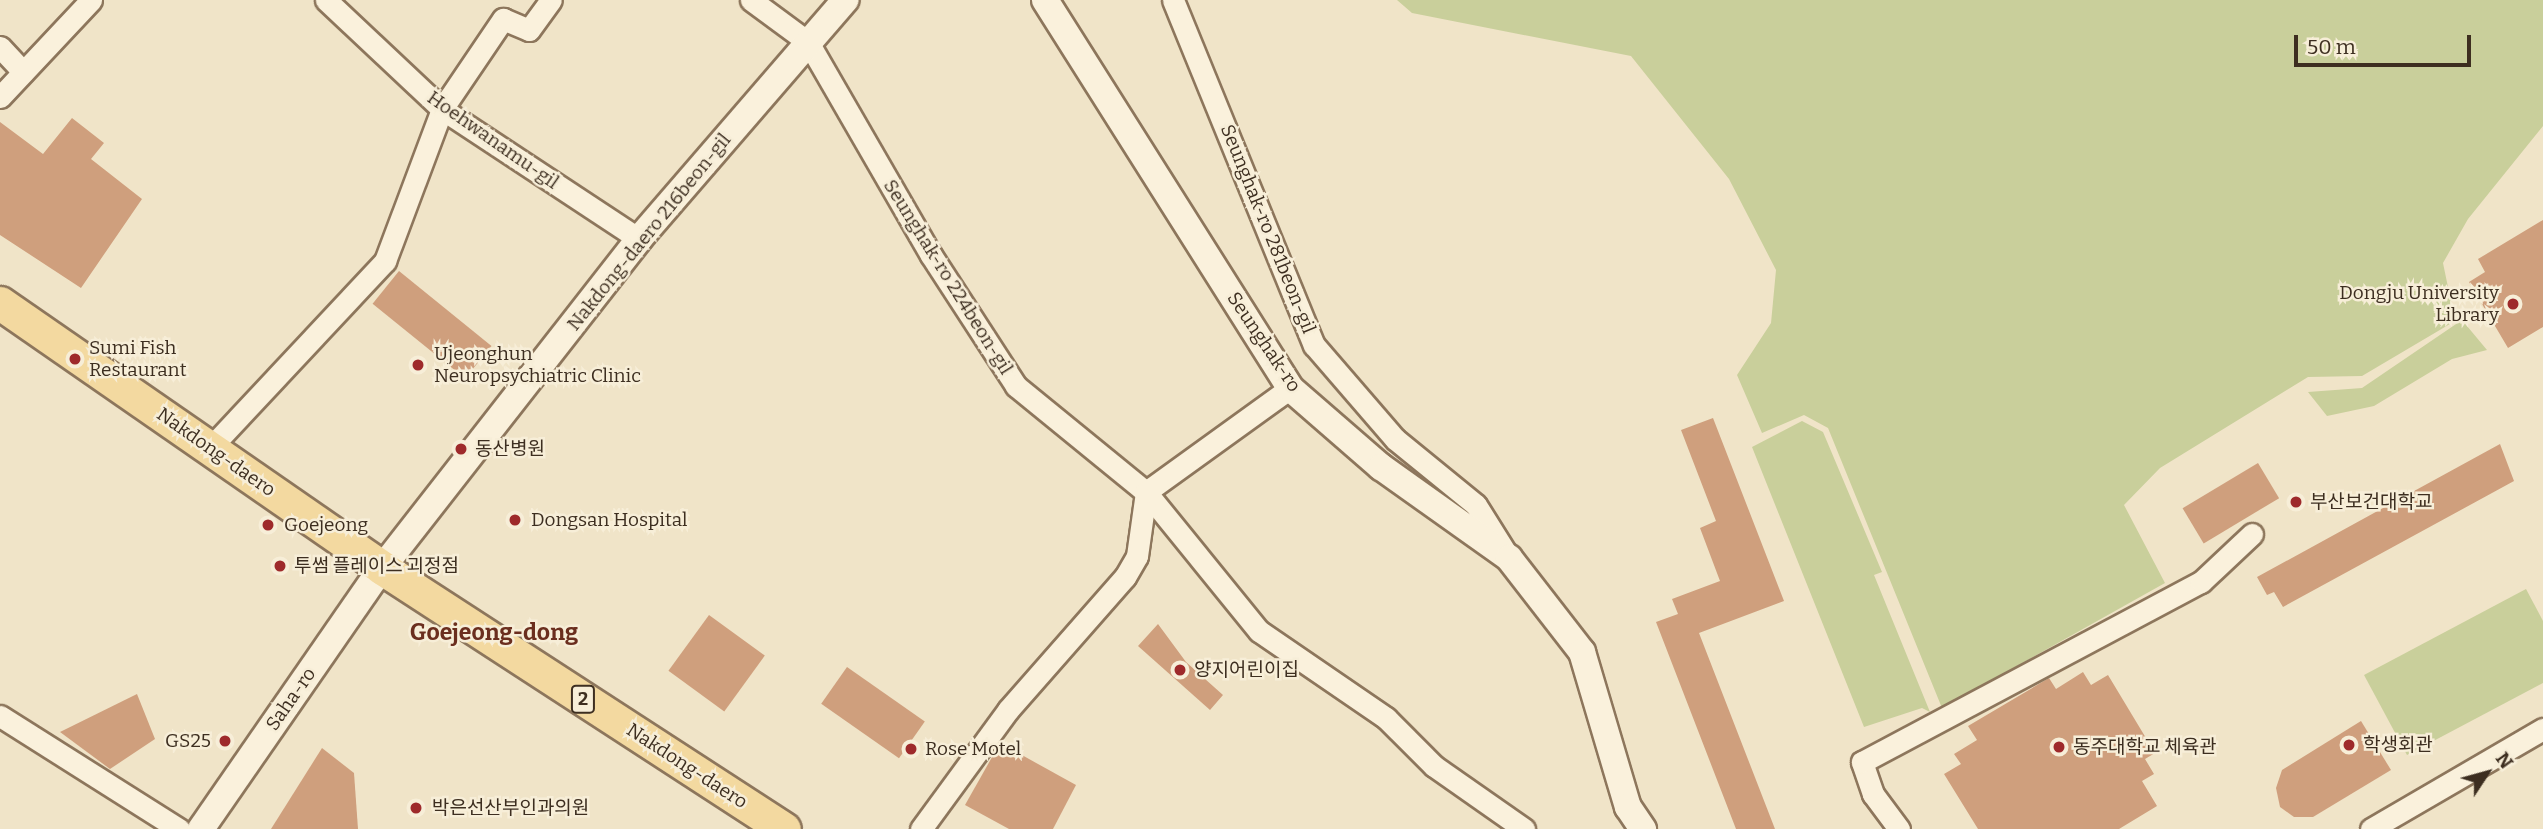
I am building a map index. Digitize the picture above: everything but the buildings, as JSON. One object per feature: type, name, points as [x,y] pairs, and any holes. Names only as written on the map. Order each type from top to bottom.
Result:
[{"type":"main road","name":"Nakdong-daero","points":[[0,303],[382,568],[784,829]]},
{"type":"street","points":[[0,97],[91,0]]},
{"type":"street","name":"Hoehwanamu-gil","points":[[326,0],[442,109],[639,239]]},
{"type":"street","points":[[211,447],[385,261],[442,109],[503,19],[529,30],[551,0]]},
{"type":"street","name":"Seunghak-ro 224beon-gil","points":[[751,0],[808,42],[931,255],[1016,386],[1146,492],[1259,631],[1386,718],[1434,766],[1524,829]]},
{"type":"street","name":"Nakdong-daero 216beon-gil","points":[[382,568],[639,239],[845,0]]},
{"type":"street","name":"Seunghak-ro","points":[[1045,0],[1290,388],[1381,467],[1509,558],[1582,652],[1628,807],[1643,829]]},
{"type":"street","name":"Seunghak-ro 281beon-gil","points":[[1173,0],[1314,345],[1395,439],[1476,505],[1509,558]]},
{"type":"street","points":[[0,47],[23,72]]},
{"type":"street","points":[[921,829],[1008,710],[1125,577],[1137,556],[1146,492],[1290,388]]},
{"type":"street","points":[[1899,829],[1873,794],[1862,762],[2201,582],[2252,534]]},
{"type":"street","name":"Saha-ro","points":[[201,829],[382,568]]},
{"type":"street","points":[[0,716],[179,829]]},
{"type":"street","points":[[2371,829],[2543,729]]},
{"type":"green space","points":[[1397,0],[2543,0],[2543,126],[2468,219],[2443,263],[2455,321],[2362,376],[2308,377],[2160,468],[2124,505],[2165,583],[1942,708],[1828,428],[1804,415],[1762,433],[1737,375],[1771,323],[1776,270],[1729,179],[1631,56],[1412,13]]},
{"type":"green space","points":[[2462,320],[2487,350],[2452,359],[2374,406],[2327,416],[2308,392],[2362,388]]},
{"type":"green space","points":[[1802,421],[1823,432],[1882,572],[1874,575],[1930,712],[1922,708],[1864,727],[1752,447]]},
{"type":"green space","points":[[2526,589],[2543,621],[2543,683],[2407,755],[2364,675]]},
{"type":"place","name":"Dongju University Library","points":[[2513,304]]},
{"type":"place","name":"Sumi Fish Restaurant","points":[[75,359]]},
{"type":"place","name":"Ujeonghun Neuropsychiatric Clinic","points":[[418,365]]},
{"type":"place","name":"동산병원","points":[[461,449]]},
{"type":"place","name":"부산보건대학교","points":[[2296,502]]},
{"type":"place","name":"Dongsan Hospital","points":[[515,520]]},
{"type":"place","name":"Goejeong","points":[[268,525]]},
{"type":"place","name":"투썸 플레이스 괴정점","points":[[280,566]]},
{"type":"place","name":"양지어린이집","points":[[1180,670]]},
{"type":"place","name":"GS25","points":[[225,741]]},
{"type":"place","name":"학생회관","points":[[2349,745]]},
{"type":"place","name":"동주대학교 체육관","points":[[2059,747]]},
{"type":"place","name":"Rose Motel","points":[[911,749]]},
{"type":"place","name":"박은선산부인과의원","points":[[416,808]]},
{"type":"district","name":"Goejeong-dong","points":[[494,632]]}]
